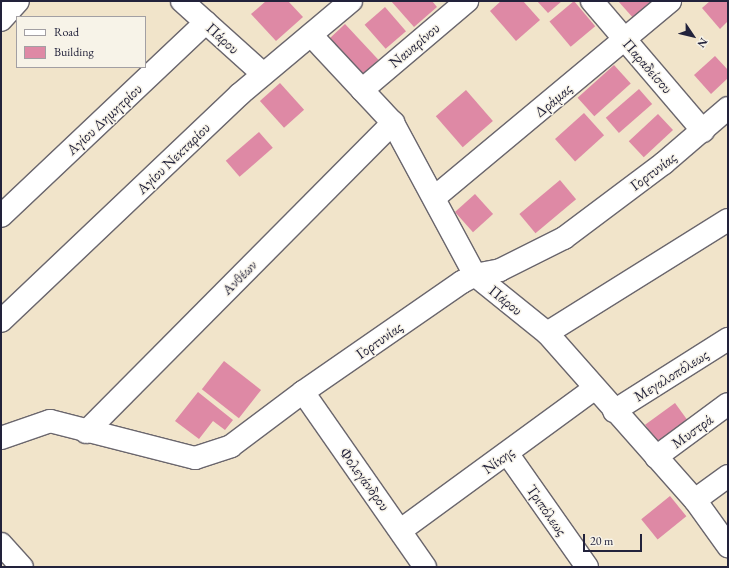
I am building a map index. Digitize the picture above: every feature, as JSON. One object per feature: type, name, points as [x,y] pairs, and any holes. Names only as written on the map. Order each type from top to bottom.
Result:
[{"type":"street","points":[[1,20],[18,1]]},
{"type":"street","name":"Πάρου","points":[[182,1],[263,74]]},
{"type":"street","name":"Αγίου Νεκταρίου","points":[[1,321],[263,74],[351,1]]},
{"type":"street","name":"Ναυαρίνου","points":[[362,90],[467,1]]},
{"type":"street","name":"Παραδείσου","points":[[592,1],[703,131]]},
{"type":"street","name":"Δράμας","points":[[435,197],[626,40],[670,1]]},
{"type":"street","name":"Αγίου Δημητρίου","points":[[1,216],[206,22]]},
{"type":"street","name":"Πάρου","points":[[311,35],[393,123],[435,197],[475,275],[547,333],[614,411],[695,500],[728,546]]},
{"type":"street","name":"Γορτυνίας","points":[[1,438],[50,421],[86,432],[195,458],[231,446],[303,392],[475,275],[500,270],[564,238],[703,131],[728,108]]},
{"type":"street","name":"Ανθέων","points":[[86,432],[393,123]]},
{"type":"street","points":[[547,333],[728,220]]},
{"type":"street","name":"Μεγαλοπόλεως","points":[[614,411],[728,339]]},
{"type":"street","name":"Νίκης","points":[[402,530],[595,388]]},
{"type":"street","name":"Φολεγάνδρου","points":[[303,392],[402,530],[425,567]]},
{"type":"street","name":"Μυστρά","points":[[656,457],[728,404]]},
{"type":"street","name":"Τριπόλεως","points":[[507,453],[587,567]]},
{"type":"street","points":[[695,500],[728,476]]},
{"type":"street","points":[[1,544],[22,567]]},
{"type":"building","points":[[266,1],[288,1],[303,17],[276,41],[251,14]]},
{"type":"building","points":[[391,1],[432,1],[437,7],[414,27]]},
{"type":"building","points":[[501,1],[523,1],[540,20],[516,41],[490,11]]},
{"type":"building","points":[[537,1],[562,1],[548,13]]},
{"type":"building","points":[[574,1],[595,26],[571,47],[549,22]]},
{"type":"building","points":[[618,1],[657,1],[635,20]]},
{"type":"building","points":[[710,1],[728,1],[728,21],[720,29],[702,8]]},
{"type":"building","points":[[385,7],[406,31],[386,49],[365,25]]},
{"type":"building","points":[[345,24],[378,60],[359,78],[325,42]]},
{"type":"building","points":[[715,56],[728,70],[728,78],[711,94],[694,75]]},
{"type":"building","points":[[614,65],[631,84],[594,116],[578,98]]},
{"type":"building","points":[[280,83],[304,110],[284,128],[260,101]]},
{"type":"building","points":[[639,89],[652,104],[619,133],[606,118]]},
{"type":"building","points":[[466,90],[493,121],[463,147],[436,116]]},
{"type":"building","points":[[584,113],[604,135],[575,161],[555,139]]},
{"type":"building","points":[[658,114],[673,130],[644,157],[629,141]]},
{"type":"building","points":[[259,132],[273,148],[240,177],[226,161]]},
{"type":"building","points":[[560,180],[576,199],[535,233],[519,214]]},
{"type":"building","points":[[475,194],[493,214],[473,232],[455,212]]},
{"type":"building","points":[[224,361],[261,390],[239,418],[202,389]]},
{"type":"building","points":[[198,392],[233,420],[225,430],[213,421],[199,439],[175,421]]},
{"type":"building","points":[[675,403],[692,426],[662,448],[645,425]]},
{"type":"building","points":[[670,496],[686,516],[658,539],[641,519]]}]
